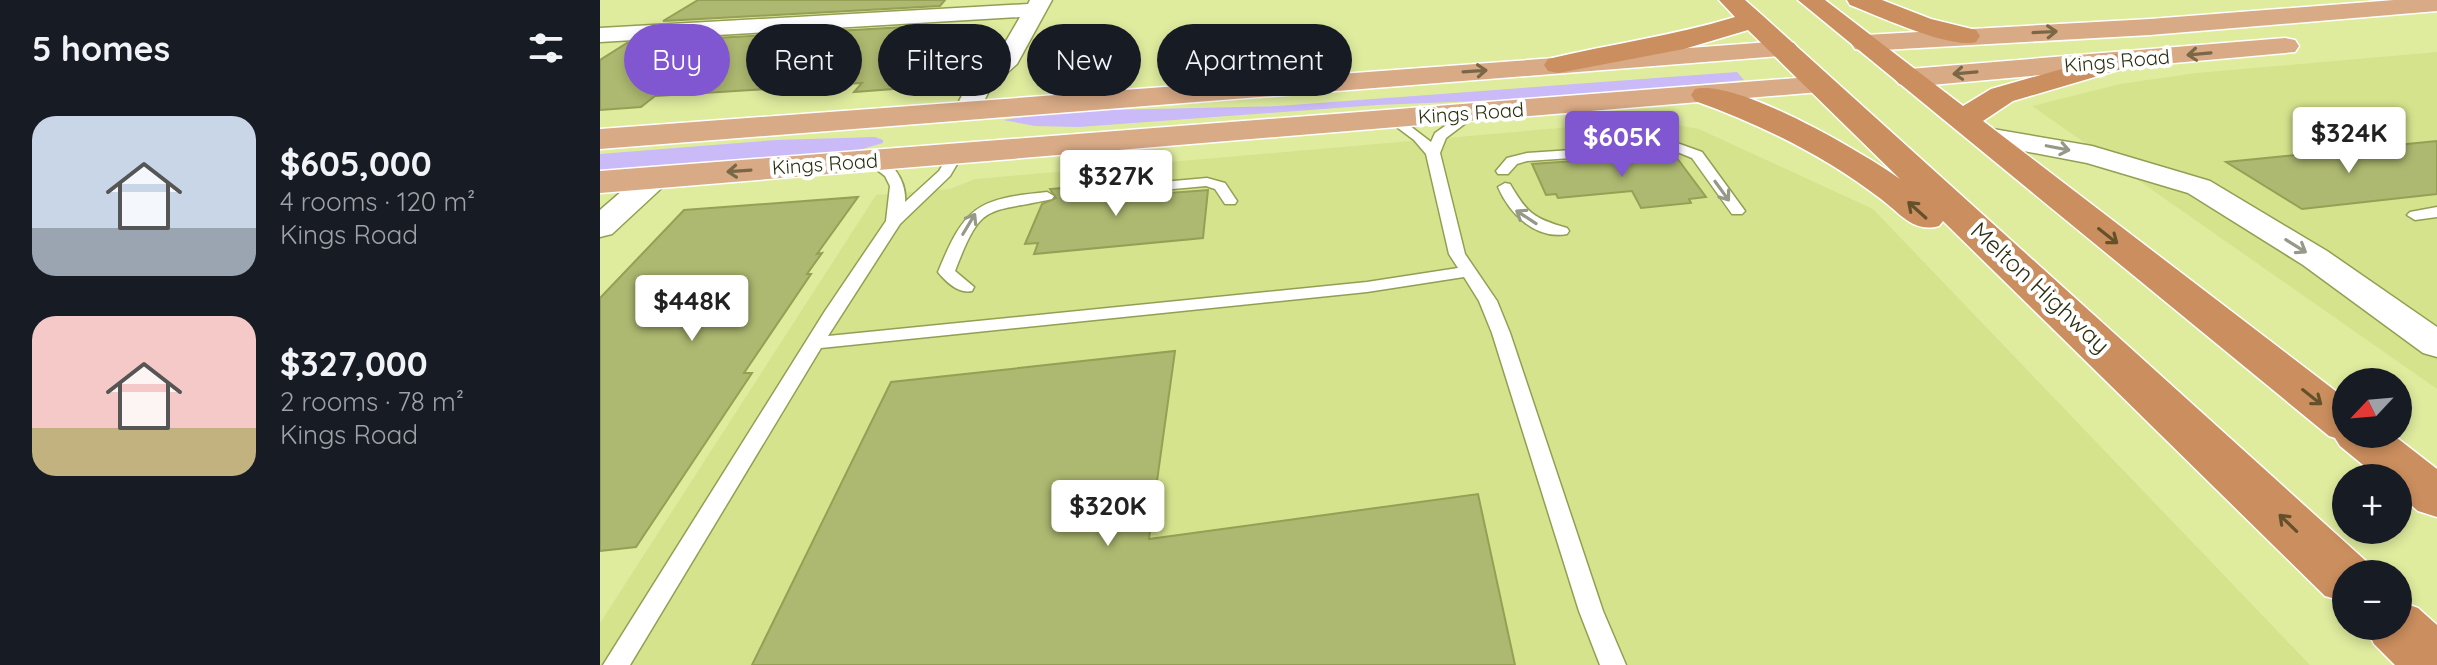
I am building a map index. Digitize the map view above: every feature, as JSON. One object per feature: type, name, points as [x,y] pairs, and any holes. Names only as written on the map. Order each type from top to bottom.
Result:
[{"type":"highway","name":"Melton Highway","points":[[1731,0],[2332,566]]},
{"type":"highway","points":[[1810,0],[2332,413]]},
{"type":"highway","points":[[1859,0],[1922,24],[1967,36]]},
{"type":"highway","points":[[1558,65],[1684,41],[1753,20]]},
{"type":"highway","name":"Kings Road","points":[[1784,49],[1865,43]]},
{"type":"highway","points":[[1972,128],[2002,95],[2122,60]]},
{"type":"highway","name":"Kings Road","points":[[1822,85],[1909,78]]},
{"type":"highway","points":[[1706,95],[1763,117],[1871,175],[1895,191],[1938,229],[2093,338]]},
{"type":"highway","points":[[2376,448],[2437,497]]},
{"type":"highway","points":[[2411,640],[2437,665]]},
{"type":"main road","name":"Kings Road","points":[[1865,43],[2150,27],[2437,4]]},
{"type":"main road","name":"Kings Road","points":[[1909,78],[2318,44]]},
{"type":"main road","name":"Kings Road","points":[[600,139],[1784,49]]},
{"type":"main road","name":"Kings Road","points":[[604,186],[656,177],[1822,85]]},
{"type":"main road","points":[[981,110],[978,125],[1029,133],[1116,130],[1331,112],[1392,119]]},
{"type":"main road","points":[[600,149],[887,129],[931,136],[956,154]]},
{"type":"street","points":[[600,35],[1038,5]]},
{"type":"street","points":[[981,110],[1010,78],[1005,64],[1038,5]]},
{"type":"street","points":[[1972,128],[2130,164],[2199,187],[2315,258],[2437,345]]},
{"type":"street","points":[[600,227],[656,177]]},
{"type":"lane","points":[[1433,153],[1440,136],[1448,128],[1473,113]]},
{"type":"lane","points":[[1392,119],[1419,137],[1433,153],[1457,254],[1488,301],[1501,333],[1591,611],[1613,665]]},
{"type":"lane","points":[[1503,171],[1512,161],[1527,157],[1677,147],[1697,155],[1737,211]]},
{"type":"lane","points":[[616,665],[814,343],[894,221],[945,173],[956,154]]},
{"type":"lane","points":[[873,160],[896,180],[900,196],[894,221]]},
{"type":"lane","points":[[1129,189],[1207,182],[1220,186],[1230,201]]},
{"type":"lane","points":[[1505,187],[1515,210],[1522,217],[1561,231]]},
{"type":"lane","points":[[1075,194],[1100,192]]},
{"type":"lane","points":[[966,287],[946,272],[971,218],[993,204],[1047,196]]},
{"type":"lane","points":[[2415,215],[2437,212]]},
{"type":"lane","points":[[814,343],[1367,287],[1468,271]]},
{"type":"shaded area","points":[[2437,52],[2437,389],[2412,372],[2412,368],[2407,368],[2032,106],[2120,84],[2196,73]]},
{"type":"shaded area","points":[[1737,72],[1744,80],[1550,98],[1377,105],[1079,127],[1035,126],[1003,120],[1065,111],[1278,106]]},
{"type":"shaded area","points":[[1651,120],[1699,129],[1873,209],[2310,665],[600,665],[600,623],[876,195],[950,189],[975,179]]},
{"type":"shaded area","points":[[875,137],[883,143],[852,152],[600,173],[600,154],[776,140]]},
{"type":"building","points":[[698,0],[945,0],[940,6],[663,21]]},
{"type":"building","points":[[878,29],[878,90],[862,91],[862,30]]},
{"type":"building","points":[[746,36],[746,90],[730,91],[730,37]]},
{"type":"building","points":[[624,45],[624,96],[655,96],[641,107],[600,110],[600,60]]},
{"type":"building","points":[[2437,141],[2437,194],[2302,209],[2226,162]]},
{"type":"building","points":[[1674,154],[1706,197],[1689,199],[1691,203],[1641,208],[1632,191],[1558,198],[1556,194],[1546,195],[1532,164]]},
{"type":"building","points":[[1131,182],[1119,190],[1129,196],[1208,190],[1203,238],[1034,254],[1038,243],[1025,244],[1042,204],[1056,198],[1050,189]],"holes":[[[1075,187],[1107,187],[1107,197],[1075,201],[1065,195]]]},
{"type":"building","points":[[858,197],[817,254],[822,253],[807,274],[811,274],[744,373],[752,373],[636,547],[600,551],[600,298],[684,210]]},
{"type":"building","points":[[1175,351],[1149,539],[1478,494],[1515,665],[752,665],[891,382]]}]
